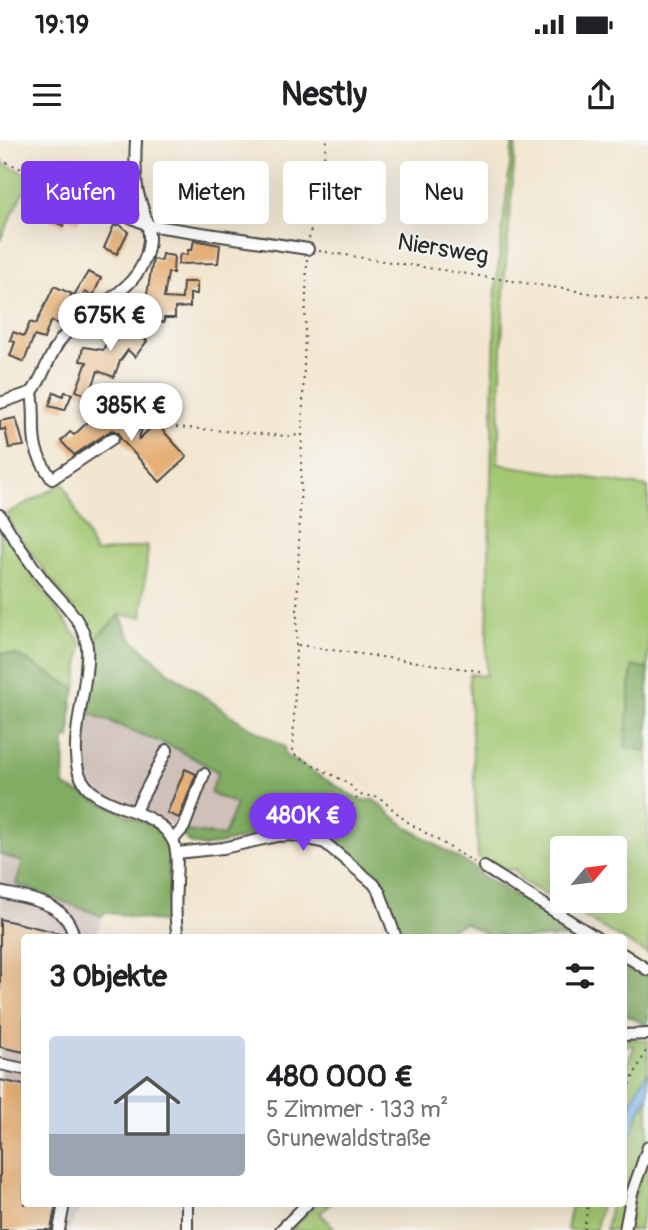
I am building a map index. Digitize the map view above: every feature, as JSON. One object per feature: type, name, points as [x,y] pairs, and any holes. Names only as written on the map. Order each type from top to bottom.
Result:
[{"type":"street","points":[[136,140],[136,161]]},
{"type":"street","points":[[113,438],[52,479],[35,449],[32,392],[62,338],[74,325],[130,284],[140,271],[147,248],[148,225],[139,194]]},
{"type":"street","points":[[139,221],[148,225],[308,249]]},
{"type":"street","points":[[0,404],[32,392]]},
{"type":"street","points":[[0,515],[40,575],[81,628],[87,645],[77,743],[78,772],[95,795],[159,824],[173,840],[177,853],[178,934]]},
{"type":"street","points":[[135,811],[167,750]]},
{"type":"street","points":[[173,840],[184,827],[204,774]]},
{"type":"street","points":[[177,853],[223,848],[276,836],[292,835],[325,843],[374,884],[394,934]]},
{"type":"street","points":[[484,867],[591,934]]},
{"type":"street","points":[[0,892],[46,903],[61,911],[72,927],[73,934]]},
{"type":"street","points":[[627,957],[648,970]]},
{"type":"street","points":[[627,1035],[648,1034]]},
{"type":"street","points":[[0,1064],[21,1068]]},
{"type":"street","points":[[625,1230],[632,1193],[648,1147]]},
{"type":"street","points":[[59,1230],[63,1207]]},
{"type":"street","points":[[187,1207],[187,1230]]},
{"type":"street","points":[[281,1230],[304,1207]]},
{"type":"path","points":[[327,140],[308,249],[293,754],[349,784],[359,795],[379,797],[406,821],[484,867]]},
{"type":"path","points":[[0,159],[21,169]]},
{"type":"path","name":"Niersweg","points":[[308,249],[648,302]]},
{"type":"path","points":[[176,427],[303,435]]},
{"type":"path","points":[[296,645],[480,671]]},
{"type":"path","points":[[325,843],[359,795]]},
{"type":"path","points":[[627,1089],[648,1047]]},
{"type":"path","points":[[584,1230],[588,1207]]},
{"type":"shaded area","points":[[89,713],[177,749],[219,772],[236,804],[224,836],[178,830],[164,820],[94,789],[83,763]]},
{"type":"shaded area","points":[[0,854],[23,862],[16,885],[102,916],[97,934],[21,934],[21,1207],[81,1207],[69,1230],[0,1230]]},
{"type":"green space","points":[[513,140],[516,140],[504,286],[498,464],[648,487],[648,669],[632,666],[625,747],[648,751],[648,954],[627,942],[627,934],[613,934],[579,914],[627,913],[627,836],[550,836],[550,897],[522,881],[514,869],[499,871],[478,858],[469,674],[486,676],[496,285]]},
{"type":"green space","points":[[0,162],[21,171],[21,197],[0,240]]},
{"type":"green space","points":[[62,480],[95,553],[148,546],[142,617],[120,615],[91,642],[73,609],[17,534],[6,514],[55,488]]},
{"type":"green space","points":[[0,522],[31,574],[82,644],[76,689],[18,656],[0,653]]},
{"type":"green space","points":[[120,615],[130,637],[169,672],[241,722],[285,747],[285,755],[360,800],[374,800],[404,825],[578,934],[486,934],[465,923],[437,934],[397,934],[377,878],[343,853],[335,840],[308,825],[204,847],[190,843],[178,830],[224,836],[236,804],[210,793],[218,772],[177,749],[89,713],[91,642]]},
{"type":"green space","points":[[0,653],[17,655],[76,689],[72,700],[70,738],[65,737],[64,786],[159,829],[168,842],[168,923],[104,912],[102,916],[16,884],[23,862],[0,854]]},
{"type":"green space","points":[[632,666],[648,669],[648,751],[625,747]]},
{"type":"green space","points":[[627,964],[648,977],[648,1026],[627,1015]]},
{"type":"green space","points":[[627,1039],[648,1040],[648,1071],[636,1092],[627,1118],[627,1064],[635,1046],[627,1045]]},
{"type":"green space","points":[[648,1096],[648,1136],[627,1205],[627,1151],[637,1117]]},
{"type":"green space","points":[[648,1152],[648,1193],[639,1230],[628,1230],[633,1199]]},
{"type":"green space","points":[[314,1207],[327,1207],[320,1213],[336,1230],[290,1230]]},
{"type":"green space","points":[[571,1207],[600,1207],[596,1230],[567,1230]]},
{"type":"green space","points":[[610,1207],[627,1207],[622,1230],[606,1230]]},
{"type":"water","points":[[648,1071],[648,1096],[637,1117],[627,1151],[627,1118],[636,1092]]},
{"type":"building","points":[[119,224],[128,232],[117,254],[104,248],[114,225]]},
{"type":"building","points":[[194,240],[220,245],[218,263],[178,264],[180,254],[187,255],[188,250],[192,250]]},
{"type":"building","points":[[162,254],[174,256],[173,273],[168,273],[164,298],[182,299],[183,282],[197,282],[197,294],[190,294],[190,307],[175,308],[175,318],[164,318],[164,322],[146,321],[150,315],[136,314],[134,300],[146,300],[153,259],[161,261]]},
{"type":"building","points":[[88,272],[101,278],[93,296],[85,292],[82,299],[74,295]]},
{"type":"building","points":[[54,286],[72,294],[58,324],[52,321],[44,339],[34,336],[24,362],[10,356],[15,342],[10,340],[13,332],[24,336],[30,322],[36,324]]},
{"type":"building","points":[[111,314],[118,322],[121,320],[136,336],[136,331],[139,333],[142,327],[150,332],[135,357],[128,350],[114,377],[98,371],[89,396],[76,391],[87,362],[80,361],[83,347],[103,350],[109,330],[102,322]]},
{"type":"building","points":[[54,392],[63,396],[65,392],[72,394],[65,410],[49,406]]},
{"type":"building","points":[[106,405],[134,434],[143,426],[138,440],[156,423],[187,457],[160,482],[121,439],[119,433],[112,430],[74,455],[61,441],[70,432],[74,435]]},
{"type":"building","points":[[16,418],[24,446],[9,448],[5,429],[0,430],[0,421]]},
{"type":"building","points":[[185,769],[196,774],[179,818],[167,813]]},
{"type":"building","points":[[0,919],[64,934],[21,934],[21,1051],[0,1047]]},
{"type":"building","points":[[0,1080],[21,1084],[21,1207],[55,1207],[51,1230],[0,1230]]}]
